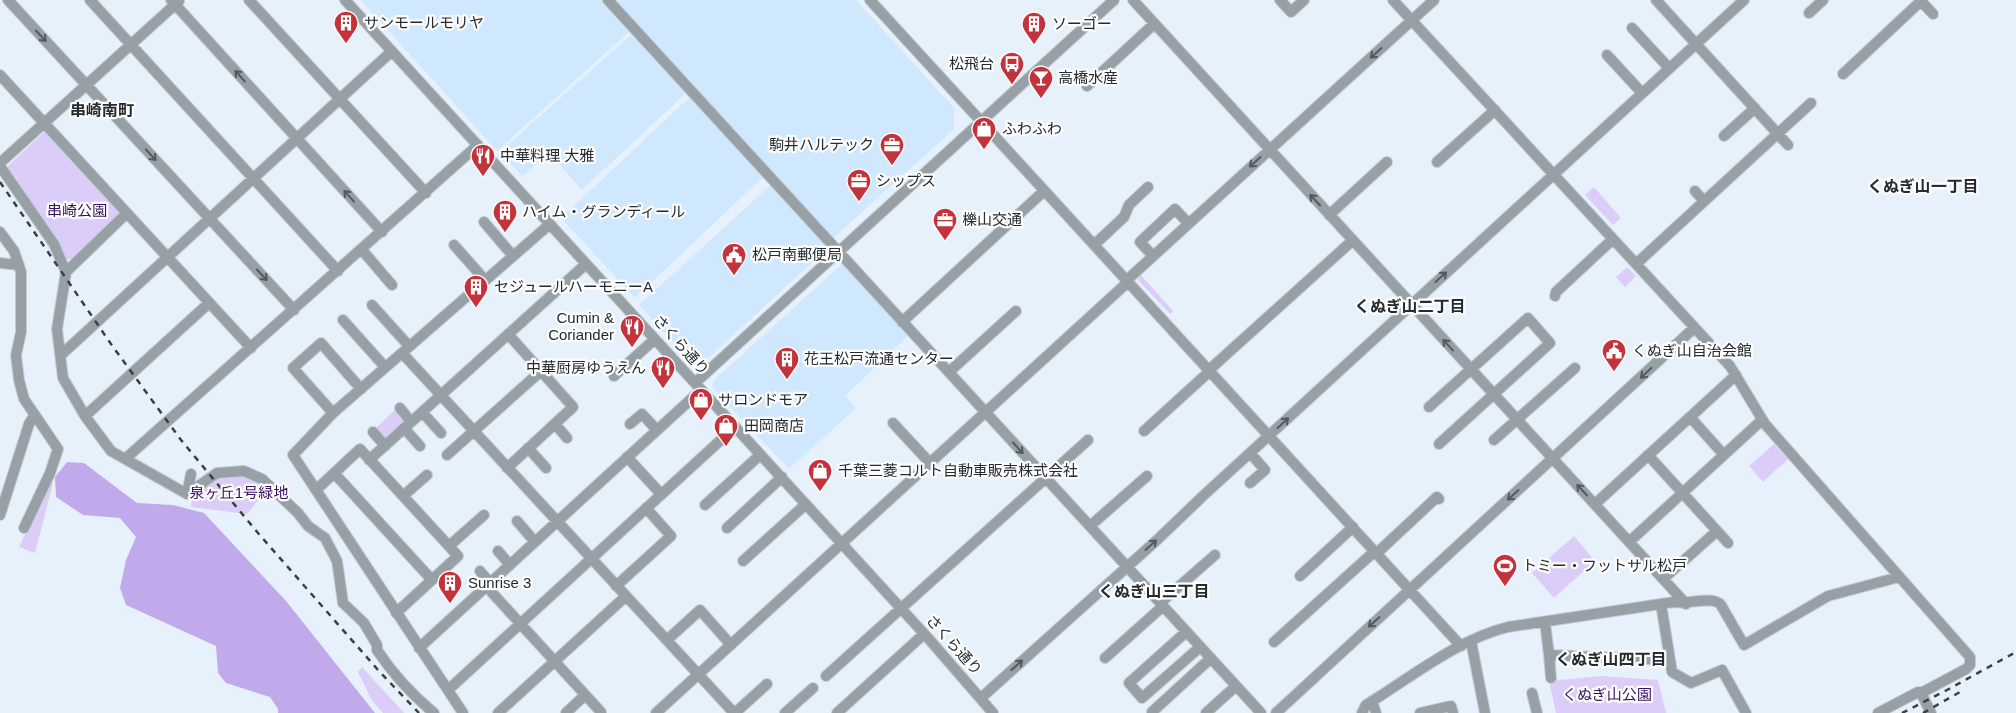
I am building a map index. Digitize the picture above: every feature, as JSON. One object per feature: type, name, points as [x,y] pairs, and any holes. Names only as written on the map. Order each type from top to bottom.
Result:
[{"type":"street","points":[[8,0],[294,310]]},
{"type":"street","points":[[90,0],[338,271]]},
{"type":"street","points":[[249,0],[426,193]]},
{"type":"street","name":"さくら通り","points":[[345,0],[842,543],[993,713]]},
{"type":"street","points":[[608,0],[1261,713]]},
{"type":"street","points":[[870,0],[1461,646]]},
{"type":"street","points":[[419,648],[657,430],[698,386],[839,252],[1114,0]]},
{"type":"street","points":[[1133,0],[1686,604]]},
{"type":"street","points":[[1280,0],[1291,12],[1304,0]]},
{"type":"street","points":[[1393,0],[1736,375],[1762,420],[1970,657],[1970,665],[1966,668],[1921,693],[1918,692],[1878,713]]},
{"type":"street","points":[[656,713],[1128,281],[1188,223],[1434,0]]},
{"type":"street","points":[[1656,0],[1788,145]]},
{"type":"street","points":[[981,698],[1744,0]]},
{"type":"street","points":[[1809,13],[1823,0]]},
{"type":"street","points":[[187,494],[111,451],[85,416],[64,378],[57,329],[66,272],[54,244],[0,164],[175,1],[382,232]]},
{"type":"street","points":[[1844,74],[1922,1],[1933,14]]},
{"type":"street","points":[[1087,86],[1154,24]]},
{"type":"street","points":[[1632,28],[1669,68]]},
{"type":"street","points":[[61,355],[392,51]]},
{"type":"street","points":[[1608,55],[1642,93]]},
{"type":"street","points":[[0,75],[251,348]]},
{"type":"street","points":[[1636,264],[1811,103]]},
{"type":"street","points":[[1724,136],[1755,108]]},
{"type":"street","points":[[1438,163],[1494,110]]},
{"type":"street","points":[[125,460],[478,145]]},
{"type":"street","points":[[1329,215],[1387,162]]},
{"type":"street","points":[[1094,245],[1124,217],[1129,205],[1148,187]]},
{"type":"street","points":[[902,322],[1044,191]]},
{"type":"street","points":[[1695,191],[1704,202]]},
{"type":"street","points":[[1153,256],[1140,242],[1175,209],[1188,223]]},
{"type":"street","points":[[66,272],[127,213]]},
{"type":"street","points":[[484,222],[513,256]]},
{"type":"street","points":[[463,713],[293,455],[333,413],[550,224]]},
{"type":"street","points":[[0,232],[14,251],[21,272],[21,332],[16,355],[19,380],[24,399],[58,449],[50,473],[24,528]]},
{"type":"street","points":[[1555,296],[1556,292],[1613,239]]},
{"type":"street","points":[[1144,431],[1352,240]]},
{"type":"street","points":[[454,245],[485,280]]},
{"type":"street","points":[[362,250],[392,285]]},
{"type":"street","points":[[0,263],[19,265]]},
{"type":"street","points":[[369,460],[586,264]]},
{"type":"street","points":[[85,416],[209,302]]},
{"type":"street","points":[[372,305],[441,395],[625,597],[734,713],[767,684]]},
{"type":"street","points":[[949,372],[1016,312]]},
{"type":"street","points":[[1429,407],[1528,318],[1550,343],[1439,444]]},
{"type":"street","points":[[343,320],[385,367]]},
{"type":"street","points":[[1276,713],[1694,328]]},
{"type":"street","points":[[507,468],[573,407],[508,334]]},
{"type":"street","points":[[614,376],[655,339]]},
{"type":"street","points":[[333,413],[293,368],[321,343],[361,389]]},
{"type":"street","points":[[1494,440],[1575,368]]},
{"type":"street","points":[[447,454],[541,371]]},
{"type":"street","points":[[1595,504],[1736,375]]},
{"type":"street","points":[[400,408],[420,446]]},
{"type":"street","points":[[422,412],[441,433]]},
{"type":"street","points":[[630,424],[642,414],[657,430]]},
{"type":"street","points":[[0,515],[29,424],[34,416]]},
{"type":"street","points":[[1690,417],[1724,455]]},
{"type":"street","points":[[1629,542],[1762,420]]},
{"type":"street","points":[[893,423],[930,463]]},
{"type":"street","points":[[555,424],[567,438]]},
{"type":"street","points":[[448,690],[735,427]]},
{"type":"street","points":[[373,432],[385,446]]},
{"type":"street","points":[[826,676],[1088,440]]},
{"type":"street","points":[[528,448],[546,468]]},
{"type":"street","points":[[316,490],[360,450],[458,556],[396,613]]},
{"type":"street","points":[[1250,453],[1265,470],[1250,483]]},
{"type":"street","points":[[705,505],[760,455]]},
{"type":"street","points":[[1648,455],[1728,543]]},
{"type":"street","points":[[627,457],[661,494]]},
{"type":"street","points":[[187,494],[218,473],[244,471],[262,479],[298,513],[308,526],[324,538],[337,561],[343,603],[364,623],[377,645],[376,650],[392,672],[408,691],[434,713]]},
{"type":"street","points":[[334,473],[432,580]]},
{"type":"street","points":[[187,494],[191,474]]},
{"type":"street","points":[[403,496],[427,475]]},
{"type":"street","points":[[1090,526],[1147,476]]},
{"type":"street","points":[[727,528],[782,477]]},
{"type":"street","points":[[1274,642],[1437,497],[1439,499]]},
{"type":"street","points":[[743,561],[806,504]]},
{"type":"street","points":[[616,586],[671,536],[646,508]]},
{"type":"street","points":[[449,546],[484,515]]},
{"type":"street","points":[[516,521],[535,542]]},
{"type":"street","points":[[1300,576],[1353,528]]},
{"type":"street","points":[[1663,579],[1717,531]]},
{"type":"street","points":[[498,551],[510,565]]},
{"type":"street","points":[[1105,658],[1216,555]]},
{"type":"street","points":[[480,571],[488,584],[521,624],[600,712]]},
{"type":"street","points":[[1362,713],[1366,705],[1372,701],[1487,632],[1674,602],[1686,604],[1712,600],[1718,602],[1744,645],[1828,596],[1899,577]]},
{"type":"street","points":[[498,713],[625,597]]},
{"type":"street","points":[[1661,604],[1672,672],[1691,683],[1722,670],[1746,713]]},
{"type":"street","points":[[666,640],[700,610],[731,645]]},
{"type":"street","points":[[1545,622],[1551,678]]},
{"type":"street","points":[[1186,632],[1129,683],[1142,698],[1200,647]]},
{"type":"street","points":[[837,713],[924,634]]},
{"type":"street","points":[[1471,641],[1485,713]]},
{"type":"street","points":[[1549,655],[1670,660]]},
{"type":"street","points":[[1152,712],[1211,658]]},
{"type":"street","points":[[1206,713],[1236,686]]},
{"type":"street","points":[[786,713],[813,688]]},
{"type":"street","points":[[1532,693],[1537,713]]},
{"type":"street","points":[[1921,693],[1930,711]]},
{"type":"street","points":[[566,713],[585,695]]},
{"type":"street","points":[[1372,701],[1376,713]]},
{"type":"street","points":[[1420,713],[1451,706],[1452,713]]},
{"type":"shaded area","points":[[361,0],[604,0],[631,30],[497,151]]},
{"type":"shaded area","points":[[614,0],[856,0],[954,108],[954,129],[832,239]]},
{"type":"shaded area","points":[[633,33],[687,92],[582,190],[549,153],[522,176],[500,152]]},
{"type":"shaded area","points":[[691,96],[762,178],[635,298],[561,218]]},
{"type":"shaded area","points":[[772,184],[829,247],[708,358],[689,359],[639,305]]},
{"type":"shaded area","points":[[843,263],[908,336],[845,396],[856,408],[789,469],[712,387],[714,380]]},
{"type":"shaded area","points":[[67,462],[84,463],[137,503],[173,505],[204,513],[286,601],[375,713],[278,713],[278,709],[270,697],[226,683],[218,673],[216,646],[126,605],[120,588],[126,560],[136,537],[120,518],[83,515],[56,497],[55,477]]},
{"type":"green space","name":"串崎公園","points":[[44,132],[47,132],[119,210],[119,216],[71,260],[65,258],[58,239],[8,168]]},
{"type":"green space","points":[[1594,187],[1621,218],[1613,225],[1585,195]]},
{"type":"green space","points":[[1627,267],[1636,276],[1625,287],[1616,277]]},
{"type":"green space","points":[[1139,273],[1173,311],[1170,314],[1138,280]]},
{"type":"green space","points":[[396,409],[406,421],[386,441],[374,430]]},
{"type":"green space","points":[[1774,444],[1788,459],[1763,482],[1749,466]]},
{"type":"green space","name":"泉ヶ丘1号緑地","points":[[244,473],[268,488],[247,514],[191,507],[193,493],[221,475]]},
{"type":"green space","points":[[50,481],[53,483],[35,553],[19,547]]},
{"type":"green space","name":"トミー・フットサル松戸","points":[[1574,536],[1595,561],[1554,598],[1532,573]]},
{"type":"green space","points":[[362,667],[404,713],[383,713],[371,699],[358,672]]},
{"type":"green space","name":"くぬぎ山公園","points":[[1601,676],[1658,680],[1666,713],[1556,713],[1549,681]]},
{"type":"railway","points":[[0,182],[111,344],[181,440],[258,533],[378,670],[419,713]]},
{"type":"railway","points":[[1902,713],[2016,652]]},
{"type":"railway","points":[[1923,713],[1960,692]]},
{"type":"place","name":"サンモールモリヤ","points":[[346,44]]},
{"type":"place","name":"ソーゴー","points":[[1034,45]]},
{"type":"place","name":"松飛台","points":[[1012,85]]},
{"type":"place","name":"高橋水産","points":[[1041,99]]},
{"type":"place","name":"ふわふわ","points":[[984,150]]},
{"type":"place","name":"駒井ハルテック","points":[[892,166]]},
{"type":"place","name":"中華料理 大雅","points":[[483,177]]},
{"type":"place","name":"シップス","points":[[859,202]]},
{"type":"place","name":"ハイム・グランディール","points":[[505,233]]},
{"type":"place","name":"櫟山交通","points":[[945,241]]},
{"type":"place","name":"松戸南郵便局","points":[[734,276]]},
{"type":"place","name":"セジュールハーモニーA","points":[[476,308]]},
{"type":"place","name":"Cumin & Coriander","points":[[632,348]]},
{"type":"place","name":"くぬぎ山自治会館","points":[[1614,372]]},
{"type":"place","name":"花王松戸流通センター","points":[[787,380]]},
{"type":"place","name":"中華厨房ゆうえん","points":[[663,389]]},
{"type":"place","name":"サロンドモア","points":[[701,421]]},
{"type":"place","name":"田岡商店","points":[[726,447]]},
{"type":"place","name":"千葉三菱コルト自動車販売株式会社","points":[[820,492]]},
{"type":"place","name":"トミー・フットサル松戸","points":[[1505,587]]},
{"type":"place","name":"Sunrise 3","points":[[450,604]]},
{"type":"district","name":"串崎南町","points":[[102,110]]},
{"type":"district","name":"くぬぎ山一丁目","points":[[1923,186]]},
{"type":"district","name":"くぬぎ山二丁目","points":[[1410,306]]},
{"type":"district","name":"くぬぎ山三丁目","points":[[1154,591]]},
{"type":"district","name":"くぬぎ山四丁目","points":[[1611,659]]}]
